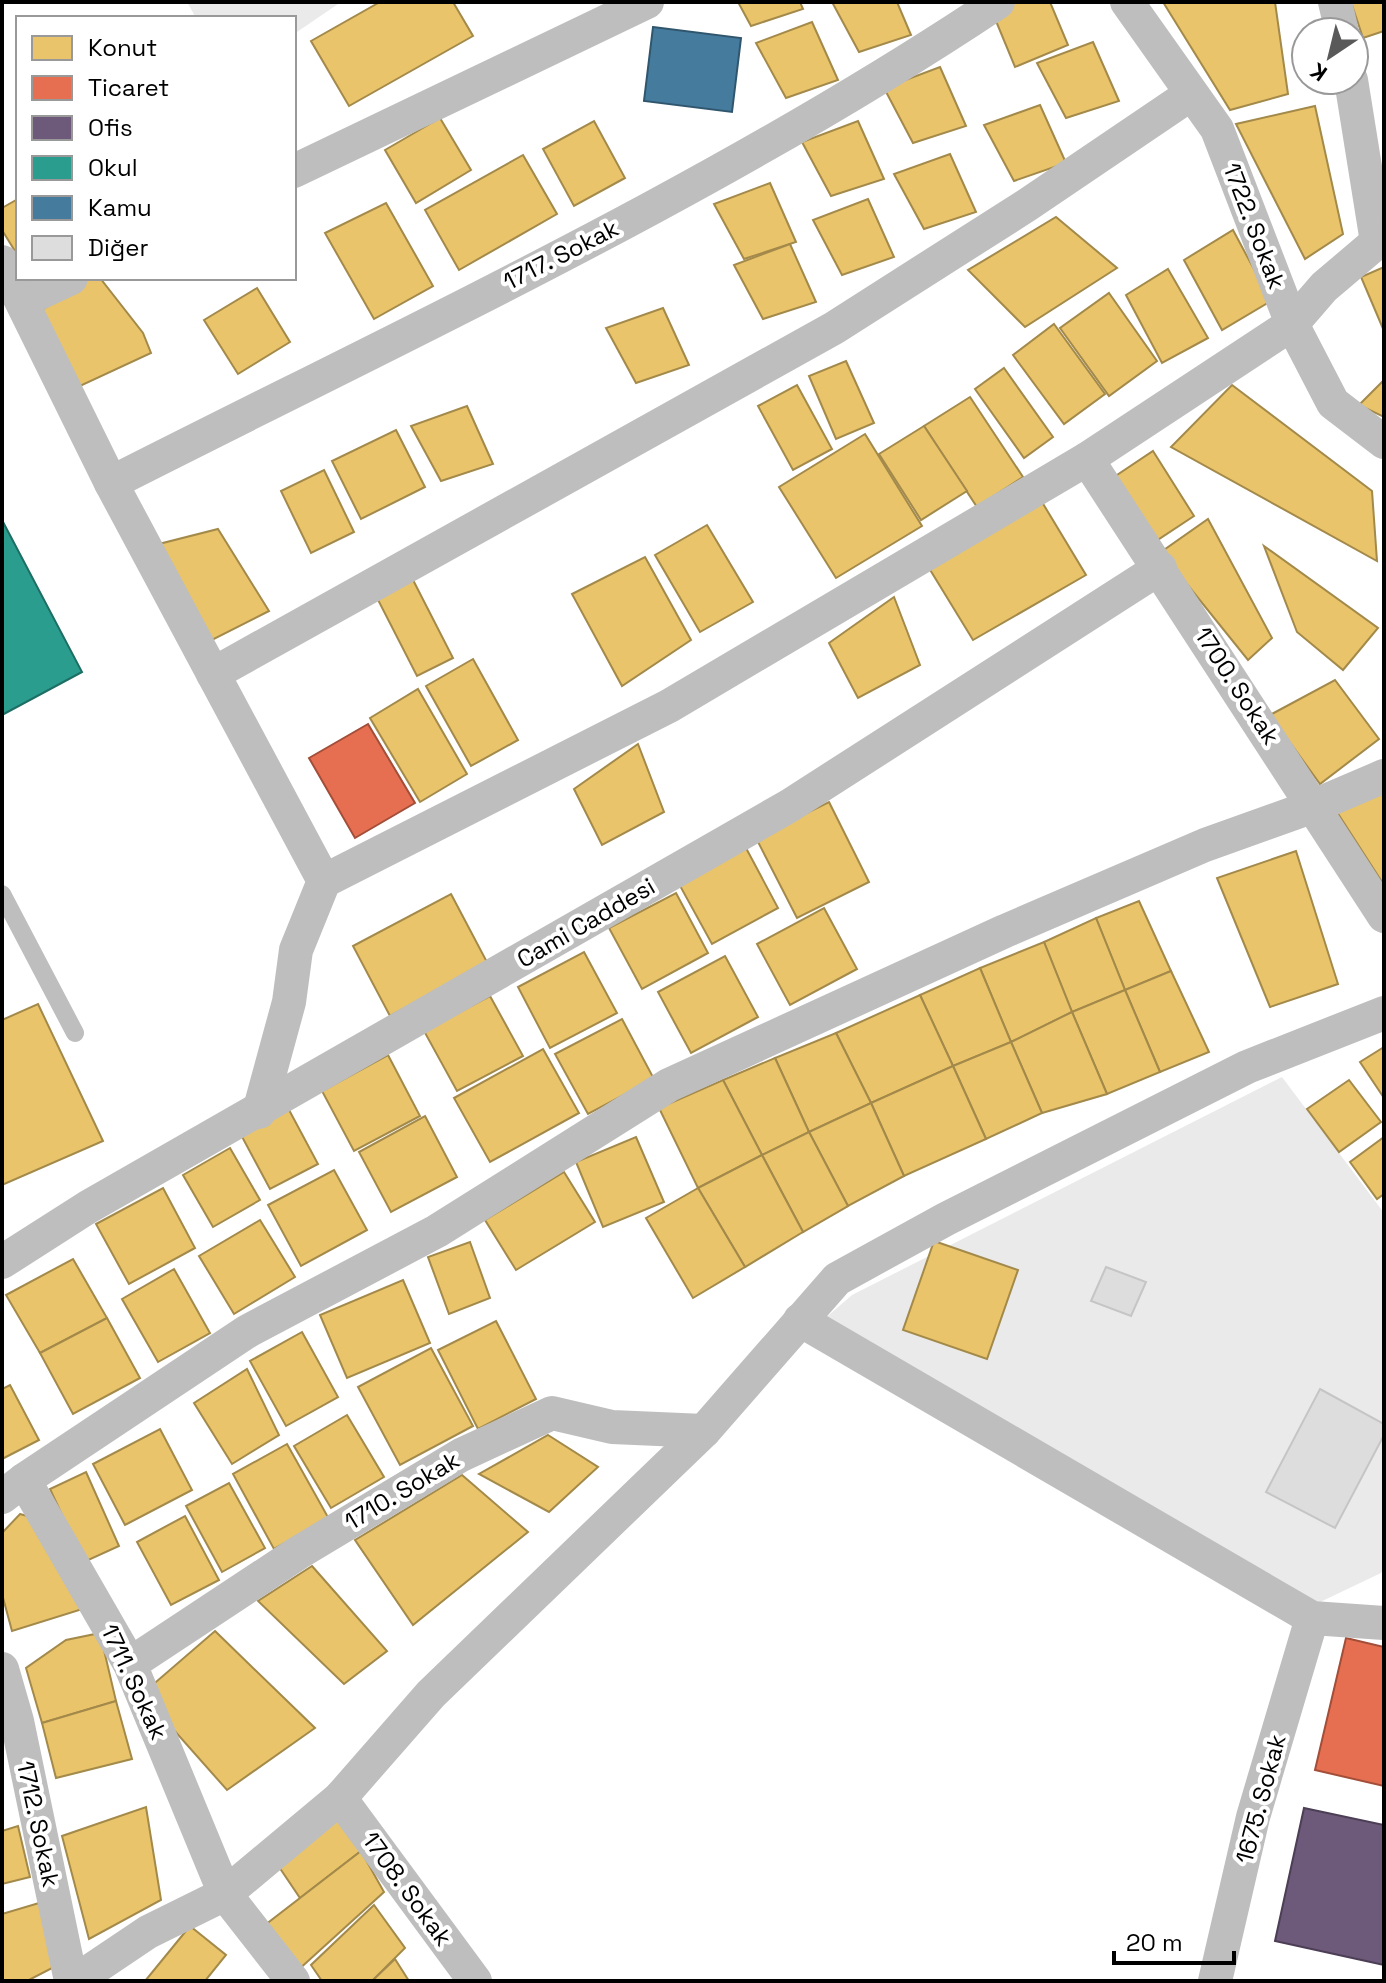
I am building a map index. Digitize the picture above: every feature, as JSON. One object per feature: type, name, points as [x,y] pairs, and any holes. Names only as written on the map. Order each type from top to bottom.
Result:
[{"type":"street","points":[[296,170],[647,2]]},
{"type":"street","name":"1717. Sokak","points":[[111,483],[650,210],[907,63],[998,2]]},
{"type":"street","name":"1722. Sokak","points":[[1127,2],[1217,129],[1292,324],[1333,403],[1384,442]]},
{"type":"street","points":[[213,674],[834,328],[1027,205],[1191,94]]},
{"type":"street","points":[[259,1112],[289,1002],[296,950],[324,881],[669,706],[1087,459],[1292,324],[1324,287],[1381,240],[1354,96]]},
{"type":"street","points":[[2,262],[111,483],[324,881]]},
{"type":"street","points":[[22,301],[67,280]]},
{"type":"street","name":"1700. Sokak","points":[[1087,459],[1384,916]]},
{"type":"street","name":"Cami Caddesi","points":[[2,1262],[88,1207],[259,1112],[789,806],[1160,568]]},
{"type":"street","points":[[13,1488],[248,1331],[437,1231],[669,1085],[1019,924],[1205,845],[1314,806],[1384,776]]},
{"type":"street","points":[[73,1981],[148,1932],[225,1894],[340,1798],[431,1694],[704,1431],[837,1279],[946,1219],[1247,1067],[1384,1013]]},
{"type":"street","points":[[800,1320],[1312,1618],[1384,1623]]},
{"type":"street","name":"1710. Sokak","points":[[130,1664],[298,1553],[461,1455],[552,1413],[612,1427],[704,1431]]},
{"type":"street","name":"1711. Sokak","points":[[13,1488],[130,1664],[225,1894],[293,1981]]},
{"type":"street","name":"1675. Sokak","points":[[1215,1981],[1253,1817],[1312,1618]]},
{"type":"street","name":"1712. Sokak","points":[[2,1669],[17,1721],[73,1981]]},
{"type":"street","name":"1708. Sokak","points":[[340,1798],[475,1981]]},
{"type":"lane","points":[[2,894],[75,1033]]},
{"type":"shaded area","points":[[187,2],[341,2],[296,33],[296,16],[195,16]]},
{"type":"shaded area","points":[[1282,1077],[1384,1213],[1384,1567],[1381,1573],[1293,1615],[807,1334],[852,1295]]},
{"type":"building: Konut","points":[[380,2],[453,2],[473,36],[349,106],[311,41]]},
{"type":"building: Konut","points":[[738,2],[800,2],[803,9],[751,26]]},
{"type":"building: Konut","points":[[832,2],[897,2],[911,35],[859,52]]},
{"type":"building: Konut","points":[[1008,2],[1050,2],[1068,45],[1015,67],[991,9]]},
{"type":"building: Konut","points":[[1163,2],[1275,2],[1288,94],[1230,110]]},
{"type":"building: Konut","points":[[1351,2],[1384,2],[1384,31],[1370,36],[1370,16],[1356,16]]},
{"type":"building: Konut","points":[[812,22],[838,80],[786,98],[756,43]]},
{"type":"building: Konut","points":[[1093,42],[1119,101],[1066,118],[1037,63]]},
{"type":"building: Konut","points":[[940,67],[966,126],[913,143],[884,88]]},
{"type":"building: Konut","points":[[1040,105],[1066,163],[1014,181],[984,125]]},
{"type":"building: Konut","points":[[1315,106],[1343,234],[1305,259],[1236,124]]},
{"type":"building: Konut","points":[[440,118],[471,170],[416,203],[385,150]]},
{"type":"building: Konut","points":[[594,121],[625,178],[574,206],[543,149]]},
{"type":"building: Konut","points":[[858,121],[884,179],[831,196],[802,142]]},
{"type":"building: Konut","points":[[950,154],[976,212],[924,229],[894,174]]},
{"type":"building: Konut","points":[[523,155],[557,214],[459,270],[425,210]]},
{"type":"building: Konut","points":[[770,183],[796,242],[744,259],[714,204]]},
{"type":"building: Konut","points":[[868,199],[894,257],[842,275],[813,220]]},
{"type":"building: Konut","points":[[16,200],[16,253],[2,230],[2,208]]},
{"type":"building: Konut","points":[[386,203],[433,286],[374,319],[325,233]]},
{"type":"building: Konut","points":[[1056,217],[1117,268],[1025,327],[968,270]]},
{"type":"building: Konut","points":[[1233,230],[1271,301],[1222,330],[1184,260]]},
{"type":"building: Konut","points":[[790,244],[816,302],[763,319],[734,265]]},
{"type":"building: Konut","points":[[1384,267],[1384,331],[1361,277]]},
{"type":"building: Konut","points":[[1168,269],[1208,338],[1162,363],[1126,295]]},
{"type":"building: Konut","points":[[86,280],[102,280],[143,333],[151,353],[80,386],[42,310]]},
{"type":"building: Konut","points":[[257,288],[290,342],[238,374],[204,320]]},
{"type":"building: Konut","points":[[1109,293],[1157,361],[1109,396],[1060,328]]},
{"type":"building: Konut","points":[[663,308],[689,365],[636,383],[606,328]]},
{"type":"building: Konut","points":[[1054,324],[1105,394],[1064,424],[1013,355]]},
{"type":"building: Konut","points":[[846,361],[874,423],[836,439],[809,376]]},
{"type":"building: Konut","points":[[1004,368],[1053,437],[1024,458],[975,389]]},
{"type":"building: Konut","points":[[1384,380],[1384,417],[1359,405]]},
{"type":"building: Konut","points":[[797,385],[832,449],[793,470],[758,406]]},
{"type":"building: Konut","points":[[1232,385],[1372,491],[1377,561],[1171,447]]},
{"type":"building: Konut","points":[[970,397],[1023,477],[977,507],[924,426]]},
{"type":"building: Konut","points":[[467,406],[493,464],[441,481],[411,426]]},
{"type":"building: Konut","points":[[924,426],[967,491],[921,520],[879,454]]},
{"type":"building: Konut","points":[[396,430],[425,487],[361,519],[332,461]]},
{"type":"building: Konut","points":[[865,434],[922,526],[836,578],[779,487]]},
{"type":"building: Konut","points":[[1153,451],[1194,516],[1156,541],[1114,477]]},
{"type":"building: Konut","points":[[324,470],[354,532],[311,553],[281,491]]},
{"type":"building: Konut","points":[[1042,502],[1086,575],[973,640],[929,568]]},
{"type":"building: Konut","points":[[1208,519],[1272,638],[1248,660],[1161,552]]},
{"type":"building: Konut","points":[[707,525],[753,602],[700,632],[655,555]]},
{"type":"building: Konut","points":[[218,529],[269,611],[208,642],[155,545]]},
{"type":"building: Konut","points":[[1264,546],[1378,628],[1343,670],[1297,632]]},
{"type":"building: Konut","points":[[645,557],[691,640],[622,686],[572,594]]},
{"type":"building: Konut","points":[[411,576],[453,658],[417,676],[375,594]]},
{"type":"building: Konut","points":[[894,597],[920,665],[858,698],[829,643]]},
{"type":"building: Konut","points":[[473,659],[518,740],[471,766],[426,686]]},
{"type":"building: Konut","points":[[1335,680],[1379,739],[1320,784],[1270,715]]},
{"type":"building: Konut","points":[[418,689],[467,774],[420,802],[370,718]]},
{"type":"building: Konut","points":[[638,744],[664,812],[602,845],[574,789]]},
{"type":"building: Konut","points":[[1384,792],[1384,885],[1335,809]]},
{"type":"building: Konut","points":[[829,802],[869,882],[797,918],[756,838]]},
{"type":"building: Konut","points":[[746,848],[778,908],[712,944],[679,884]]},
{"type":"building: Konut","points":[[1296,851],[1338,984],[1270,1007],[1217,878]]},
{"type":"building: Konut","points":[[676,893],[708,953],[642,989],[609,928]]},
{"type":"building: Konut","points":[[451,894],[488,964],[390,1016],[353,946]]},
{"type":"building: Konut","points":[[1139,901],[1171,971],[1125,990],[1096,918]]},
{"type":"building: Konut","points":[[824,908],[857,969],[790,1005],[757,944]]},
{"type":"building: Konut","points":[[1096,918],[1125,990],[1072,1012],[1044,942]]},
{"type":"building: Konut","points":[[1044,942],[1072,1012],[1011,1042],[980,968]]},
{"type":"building: Konut","points":[[584,952],[617,1013],[550,1048],[518,987]]},
{"type":"building: Konut","points":[[725,956],[758,1017],[691,1053],[658,992]]},
{"type":"building: Konut","points":[[980,968],[1011,1042],[953,1066],[920,995]]},
{"type":"building: Konut","points":[[1171,971],[1209,1052],[1160,1072],[1125,990]]},
{"type":"building: Konut","points":[[1125,990],[1160,1072],[1107,1094],[1072,1012]]},
{"type":"building: Konut","points":[[920,995],[953,1066],[871,1103],[836,1033]]},
{"type":"building: Konut","points":[[490,996],[523,1056],[457,1091],[424,1031]]},
{"type":"building: Konut","points":[[38,1004],[103,1141],[2,1185],[2,1020]]},
{"type":"building: Konut","points":[[1072,1012],[1107,1094],[1042,1113],[1011,1042]]},
{"type":"building: Konut","points":[[622,1019],[654,1079],[588,1114],[555,1054]]},
{"type":"building: Konut","points":[[836,1033],[871,1103],[809,1132],[775,1058]]},
{"type":"building: Konut","points":[[1011,1042],[1042,1113],[986,1139],[953,1066]]},
{"type":"building: Konut","points":[[1384,1047],[1384,1098],[1360,1062]]},
{"type":"building: Konut","points":[[543,1049],[579,1113],[490,1162],[454,1098]]},
{"type":"building: Konut","points":[[388,1055],[420,1116],[354,1151],[322,1091]]},
{"type":"building: Konut","points":[[775,1058],[809,1132],[762,1155],[723,1080]]},
{"type":"building: Konut","points":[[953,1066],[986,1139],[904,1176],[871,1103]]},
{"type":"building: Konut","points":[[723,1080],[762,1155],[698,1188],[659,1108]]},
{"type":"building: Konut","points":[[1349,1080],[1381,1122],[1339,1152],[1307,1109]]},
{"type":"building: Konut","points":[[871,1103],[904,1176],[848,1206],[809,1132]]},
{"type":"building: Konut","points":[[288,1108],[318,1164],[270,1189],[240,1133]]},
{"type":"building: Konut","points":[[425,1116],[457,1177],[391,1212],[359,1152]]},
{"type":"building: Konut","points":[[809,1132],[848,1206],[803,1232],[762,1155]]},
{"type":"building: Konut","points":[[636,1137],[664,1202],[603,1227],[576,1162]]},
{"type":"building: Konut","points":[[1384,1137],[1384,1194],[1377,1199],[1350,1162]]},
{"type":"building: Konut","points":[[230,1148],[260,1200],[213,1227],[183,1175]]},
{"type":"building: Konut","points":[[762,1155],[803,1232],[745,1267],[698,1188]]},
{"type":"building: Konut","points":[[334,1170],[367,1230],[301,1266],[268,1205]]},
{"type":"building: Konut","points":[[564,1172],[595,1222],[516,1270],[485,1220]]},
{"type":"building: Konut","points":[[163,1188],[195,1248],[129,1284],[96,1224]]},
{"type":"building: Konut","points":[[698,1188],[745,1267],[693,1298],[646,1218]]},
{"type":"building: Konut","points":[[260,1220],[295,1277],[234,1314],[199,1256]]},
{"type":"building: Konut","points":[[934,1241],[1018,1270],[987,1359],[903,1330]]},
{"type":"building: Konut","points":[[470,1242],[490,1298],[449,1314],[428,1257]]},
{"type":"building: Konut","points":[[73,1259],[107,1318],[40,1353],[6,1295]]},
{"type":"building: Konut","points":[[174,1269],[210,1333],[158,1362],[122,1299]]},
{"type":"building: Konut","points":[[403,1280],[430,1343],[347,1378],[320,1315]]},
{"type":"building: Konut","points":[[107,1318],[140,1378],[73,1414],[40,1353]]},
{"type":"building: Konut","points":[[496,1321],[536,1399],[478,1429],[438,1350]]},
{"type":"building: Konut","points":[[302,1332],[338,1397],[286,1426],[250,1361]]},
{"type":"building: Konut","points":[[431,1348],[473,1426],[400,1465],[358,1387]]},
{"type":"building: Konut","points":[[247,1369],[279,1435],[232,1464],[194,1403]]},
{"type":"building: Konut","points":[[10,1385],[39,1440],[2,1459],[2,1389]]},
{"type":"building: Konut","points":[[347,1415],[384,1477],[331,1508],[294,1446]]},
{"type":"building: Konut","points":[[160,1429],[192,1490],[125,1525],[93,1464]]},
{"type":"building: Konut","points":[[548,1435],[598,1467],[549,1512],[479,1474]]},
{"type":"building: Konut","points":[[287,1444],[329,1519],[274,1549],[233,1474]]},
{"type":"building: Konut","points":[[86,1472],[119,1546],[84,1562],[50,1489]]},
{"type":"building: Konut","points":[[462,1475],[528,1532],[413,1625],[355,1540]]},
{"type":"building: Konut","points":[[229,1483],[265,1548],[222,1572],[186,1506]]},
{"type":"building: Konut","points":[[20,1514],[35,1518],[89,1607],[12,1631],[2,1594],[2,1533]]},
{"type":"building: Konut","points":[[185,1516],[219,1580],[171,1605],[137,1542]]},
{"type":"building: Konut","points":[[312,1566],[387,1651],[344,1684],[258,1601]]},
{"type":"building: Konut","points":[[215,1631],[315,1728],[227,1790],[142,1694]]},
{"type":"building: Konut","points":[[100,1633],[116,1701],[42,1723],[26,1668],[66,1640]]},
{"type":"building: Konut","points":[[116,1701],[132,1759],[56,1778],[42,1723]]},
{"type":"building: Konut","points":[[340,1798],[361,1851],[300,1898],[271,1855]]},
{"type":"building: Konut","points":[[146,1807],[161,1900],[89,1939],[62,1836]]},
{"type":"building: Konut","points":[[18,1826],[30,1877],[2,1884],[2,1831]]},
{"type":"building: Konut","points":[[361,1851],[384,1892],[296,1972],[265,1925]]},
{"type":"building: Konut","points":[[39,1903],[58,1965],[27,1981],[2,1981],[2,1914]]},
{"type":"building: Konut","points":[[374,1905],[405,1948],[372,1981],[322,1981],[311,1965]]},
{"type":"building: Konut","points":[[190,1926],[226,1955],[205,1981],[145,1981]]},
{"type":"building: Konut","points":[[395,1959],[409,1981],[372,1981]]},
{"type":"building: Ticaret","points":[[368,724],[415,803],[355,838],[309,758]]},
{"type":"building: Ticaret","points":[[1346,1638],[1384,1647],[1384,1786],[1315,1770]]},
{"type":"building: Ofis","points":[[1304,1808],[1384,1825],[1384,1965],[1275,1941]]},
{"type":"building: Okul","points":[[2,520],[82,672],[2,715]]},
{"type":"building: Kamu","points":[[653,27],[741,38],[732,112],[644,101]]},
{"type":"building: Diğer","points":[[1106,1267],[1146,1282],[1131,1316],[1091,1301]]},
{"type":"building: Diğer","points":[[1320,1389],[1384,1424],[1384,1435],[1335,1528],[1266,1492]]}]
